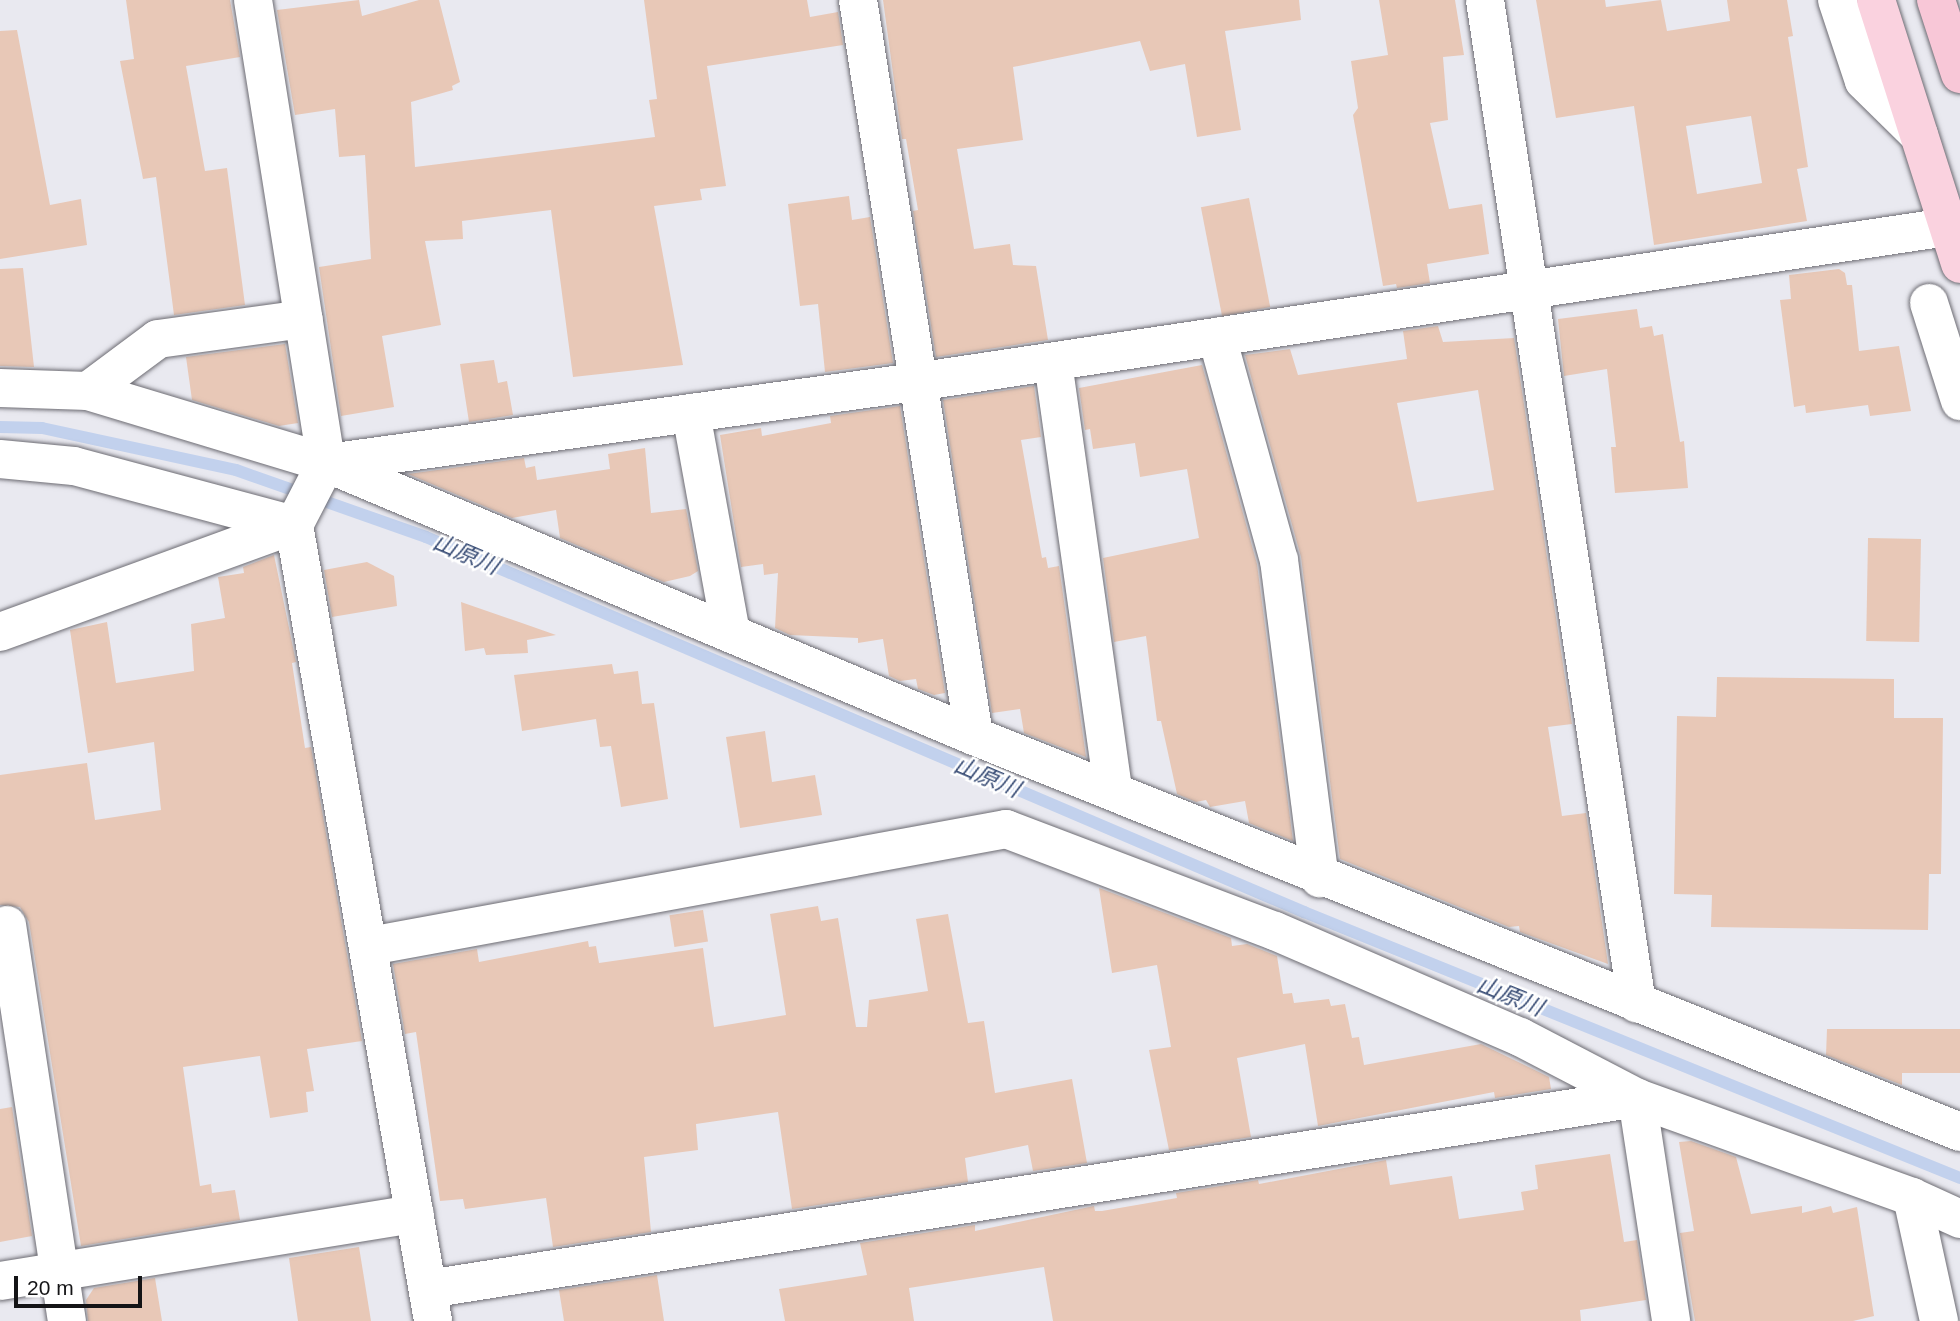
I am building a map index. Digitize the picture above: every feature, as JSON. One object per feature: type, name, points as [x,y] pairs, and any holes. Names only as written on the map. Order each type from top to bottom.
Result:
[{"type":"highway","points":[[1876,0],[1919,135],[1954,226],[1960,264]]},
{"type":"highway","points":[[1936,0],[1960,74]]},
{"type":"street","points":[[253,0],[326,463],[295,525],[370,946],[430,1305],[1637,1098]]},
{"type":"street","points":[[858,0],[916,382],[974,736]]},
{"type":"street","points":[[1485,0],[1532,290],[1637,1004]]},
{"type":"street","points":[[1837,0],[1864,81],[1919,135]]},
{"type":"street","points":[[326,463],[916,382],[1954,226]]},
{"type":"street","points":[[1929,303],[1960,401]]},
{"type":"street","points":[[88,391],[158,339],[304,319]]},
{"type":"street","points":[[1217,337],[1279,560],[1320,878]]},
{"type":"street","points":[[1053,362],[1113,791]]},
{"type":"street","points":[[0,388],[88,391],[326,463],[974,736],[1320,878],[1960,1132]]},
{"type":"street","points":[[691,413],[731,633]]},
{"type":"street","points":[[0,459],[74,466],[295,525]]},
{"type":"street","points":[[0,632],[295,525]]},
{"type":"street","points":[[370,946],[1006,829],[1275,931],[1520,1037],[1637,1098],[1912,1197],[1960,1219]]},
{"type":"street","points":[[7,925],[67,1321]]},
{"type":"street","points":[[1637,1098],[1671,1321]]},
{"type":"street","points":[[1912,1197],[1939,1321]]},
{"type":"street","points":[[0,1281],[415,1214]]},
{"type":"building","points":[[126,0],[230,0],[240,57],[186,66],[205,171],[227,168],[245,305],[174,315],[156,177],[143,179],[120,61],[134,59]]},
{"type":"building","points":[[359,0],[362,16],[419,0],[439,0],[460,82],[452,86],[453,90],[411,102],[415,167],[655,137],[649,100],[657,99],[644,0],[807,0],[810,17],[838,12],[843,45],[707,66],[726,186],[700,189],[702,200],[654,206],[683,365],[573,377],[551,210],[462,221],[463,239],[425,241],[441,325],[382,336],[394,407],[341,416],[319,267],[371,259],[365,155],[339,157],[335,109],[295,115],[277,10]]},
{"type":"building","points":[[883,0],[1299,0],[1301,20],[1225,31],[1241,130],[1197,137],[1185,64],[1150,71],[1140,41],[1013,67],[1023,140],[957,149],[974,249],[1010,244],[1013,265],[1036,266],[1048,340],[936,357],[913,211],[918,210],[906,139],[902,139]]},
{"type":"building","points":[[1379,0],[1455,0],[1464,55],[1443,57],[1448,120],[1430,123],[1449,209],[1482,204],[1489,254],[1427,264],[1430,283],[1397,288],[1396,284],[1383,286],[1353,115],[1358,108],[1351,61],[1388,55]]},
{"type":"building","points":[[1536,0],[1605,0],[1606,7],[1661,0],[1667,31],[1730,21],[1727,0],[1787,0],[1793,36],[1788,37],[1808,167],[1797,169],[1807,221],[1654,245],[1634,106],[1556,118]],"holes":[[[1751,116],[1762,183],[1697,194],[1686,126]]]},
{"type":"building","points":[[17,30],[50,205],[81,199],[87,245],[0,259],[0,31]]},
{"type":"building","points":[[849,196],[852,220],[870,217],[893,363],[825,372],[818,304],[800,306],[788,204]]},
{"type":"building","points":[[1249,198],[1270,307],[1222,316],[1201,207]]},
{"type":"building","points":[[23,268],[34,367],[0,366],[0,269]]},
{"type":"building","points":[[1839,269],[1845,273],[1847,285],[1852,285],[1859,351],[1899,346],[1911,411],[1870,416],[1868,405],[1806,413],[1805,405],[1794,407],[1780,300],[1791,299],[1789,275]]},
{"type":"building","points":[[1637,309],[1640,328],[1652,326],[1654,336],[1663,334],[1680,442],[1684,441],[1688,488],[1615,493],[1611,447],[1616,447],[1607,369],[1564,376],[1558,319]]},
{"type":"building","points":[[1438,326],[1443,342],[1514,338],[1572,724],[1548,727],[1562,816],[1586,813],[1608,964],[1520,932],[1519,926],[1509,927],[1340,859],[1301,557],[1245,355],[1290,349],[1298,375],[1407,359],[1403,331]],"holes":[[[1478,390],[1494,490],[1417,502],[1397,403]]]},
{"type":"building","points":[[285,344],[298,423],[279,426],[192,400],[186,357]]},
{"type":"building","points":[[494,360],[498,383],[507,381],[513,415],[469,422],[460,364]]},
{"type":"building","points":[[1202,365],[1257,564],[1293,841],[1249,823],[1245,801],[1210,807],[1206,800],[1196,802],[1177,794],[1161,721],[1157,721],[1146,636],[1114,642],[1103,558],[1199,538],[1187,469],[1140,477],[1135,443],[1093,449],[1090,429],[1085,430],[1079,388]]},
{"type":"building","points":[[1034,386],[1041,437],[1021,440],[1042,558],[1046,557],[1048,568],[1059,566],[1086,757],[1024,733],[1020,709],[992,713],[943,400]]},
{"type":"building","points":[[900,406],[945,693],[934,695],[918,689],[916,679],[900,681],[889,676],[883,639],[858,643],[858,638],[790,635],[775,628],[778,573],[764,575],[763,564],[741,567],[720,435],[761,428],[762,436],[831,423],[830,416]]},
{"type":"building","points":[[645,448],[651,513],[686,509],[698,571],[690,576],[664,582],[560,538],[556,510],[512,518],[408,474],[524,458],[526,468],[535,466],[537,480],[610,469],[608,454]]},
{"type":"building","points":[[1868,538],[1921,539],[1919,642],[1866,641]]},
{"type":"building","points":[[274,555],[296,662],[292,663],[305,748],[311,747],[362,1041],[307,1049],[314,1091],[306,1092],[308,1112],[270,1118],[260,1056],[183,1067],[200,1186],[211,1184],[212,1193],[235,1190],[240,1220],[81,1246],[29,922],[20,907],[0,905],[0,775],[87,763],[95,820],[161,810],[154,742],[88,753],[70,630],[107,622],[116,683],[194,671],[191,624],[225,618],[218,577],[244,573],[243,567]]},
{"type":"building","points":[[367,562],[394,576],[397,606],[332,617],[324,570]]},
{"type":"building","points":[[461,602],[556,635],[527,640],[528,653],[486,655],[484,648],[465,651]]},
{"type":"building","points":[[612,664],[614,674],[638,671],[642,704],[654,703],[668,799],[621,807],[611,746],[600,747],[596,719],[522,731],[514,675]]},
{"type":"building","points":[[1717,677],[1894,679],[1894,718],[1943,718],[1941,874],[1929,874],[1928,930],[1711,927],[1712,895],[1674,894],[1677,716],[1716,717]]},
{"type":"building","points":[[765,731],[772,782],[815,775],[822,815],[740,828],[726,737]]},
{"type":"building","points":[[1099,888],[1231,938],[1232,946],[1247,944],[1277,956],[1283,994],[1292,993],[1294,1003],[1329,999],[1331,1006],[1345,1004],[1352,1038],[1359,1037],[1364,1065],[1481,1044],[1549,1077],[1551,1089],[1495,1098],[1494,1092],[1318,1126],[1305,1044],[1237,1058],[1251,1137],[1169,1150],[1149,1050],[1171,1047],[1157,965],[1112,973]]},
{"type":"building","points":[[818,906],[821,921],[838,918],[856,1027],[867,1027],[869,1000],[928,991],[916,919],[948,914],[968,1023],[984,1021],[995,1093],[1072,1079],[1087,1163],[1033,1171],[1028,1145],[965,1158],[968,1182],[792,1209],[778,1112],[696,1124],[698,1150],[644,1157],[651,1232],[553,1247],[546,1198],[465,1209],[463,1199],[440,1201],[416,1032],[405,1034],[393,964],[477,949],[479,962],[588,941],[589,947],[596,946],[599,963],[703,948],[714,1027],[786,1015],[770,914]]},
{"type":"building","points":[[703,910],[708,942],[674,947],[669,915]]},
{"type":"building","points":[[1827,1029],[1960,1029],[1960,1073],[1902,1073],[1902,1085],[1826,1055]]},
{"type":"building","points":[[12,1107],[32,1236],[0,1242],[0,1109]]},
{"type":"building","points":[[1691,1141],[1736,1157],[1751,1214],[1802,1206],[1802,1213],[1831,1206],[1833,1213],[1857,1207],[1874,1316],[1853,1321],[1695,1321],[1680,1233],[1694,1231],[1679,1142]]},
{"type":"building","points":[[1610,1154],[1624,1242],[1637,1240],[1646,1300],[1580,1310],[1581,1321],[1053,1321],[1044,1267],[909,1288],[914,1321],[785,1321],[779,1289],[867,1275],[860,1243],[975,1225],[975,1231],[1094,1206],[1095,1211],[1102,1211],[1177,1198],[1176,1193],[1258,1180],[1259,1184],[1386,1160],[1390,1185],[1452,1176],[1459,1219],[1524,1210],[1521,1192],[1538,1189],[1535,1165]]},
{"type":"building","points":[[359,1247],[371,1321],[298,1321],[289,1258]]},
{"type":"building","points":[[657,1275],[664,1321],[564,1321],[559,1290]]},
{"type":"building","points":[[155,1278],[162,1321],[88,1321],[86,1300],[94,1288]]},
{"type":"waterway","name":"山原川","points":[[0,427],[42,428],[236,470],[426,537],[1304,912],[1960,1178]]}]
